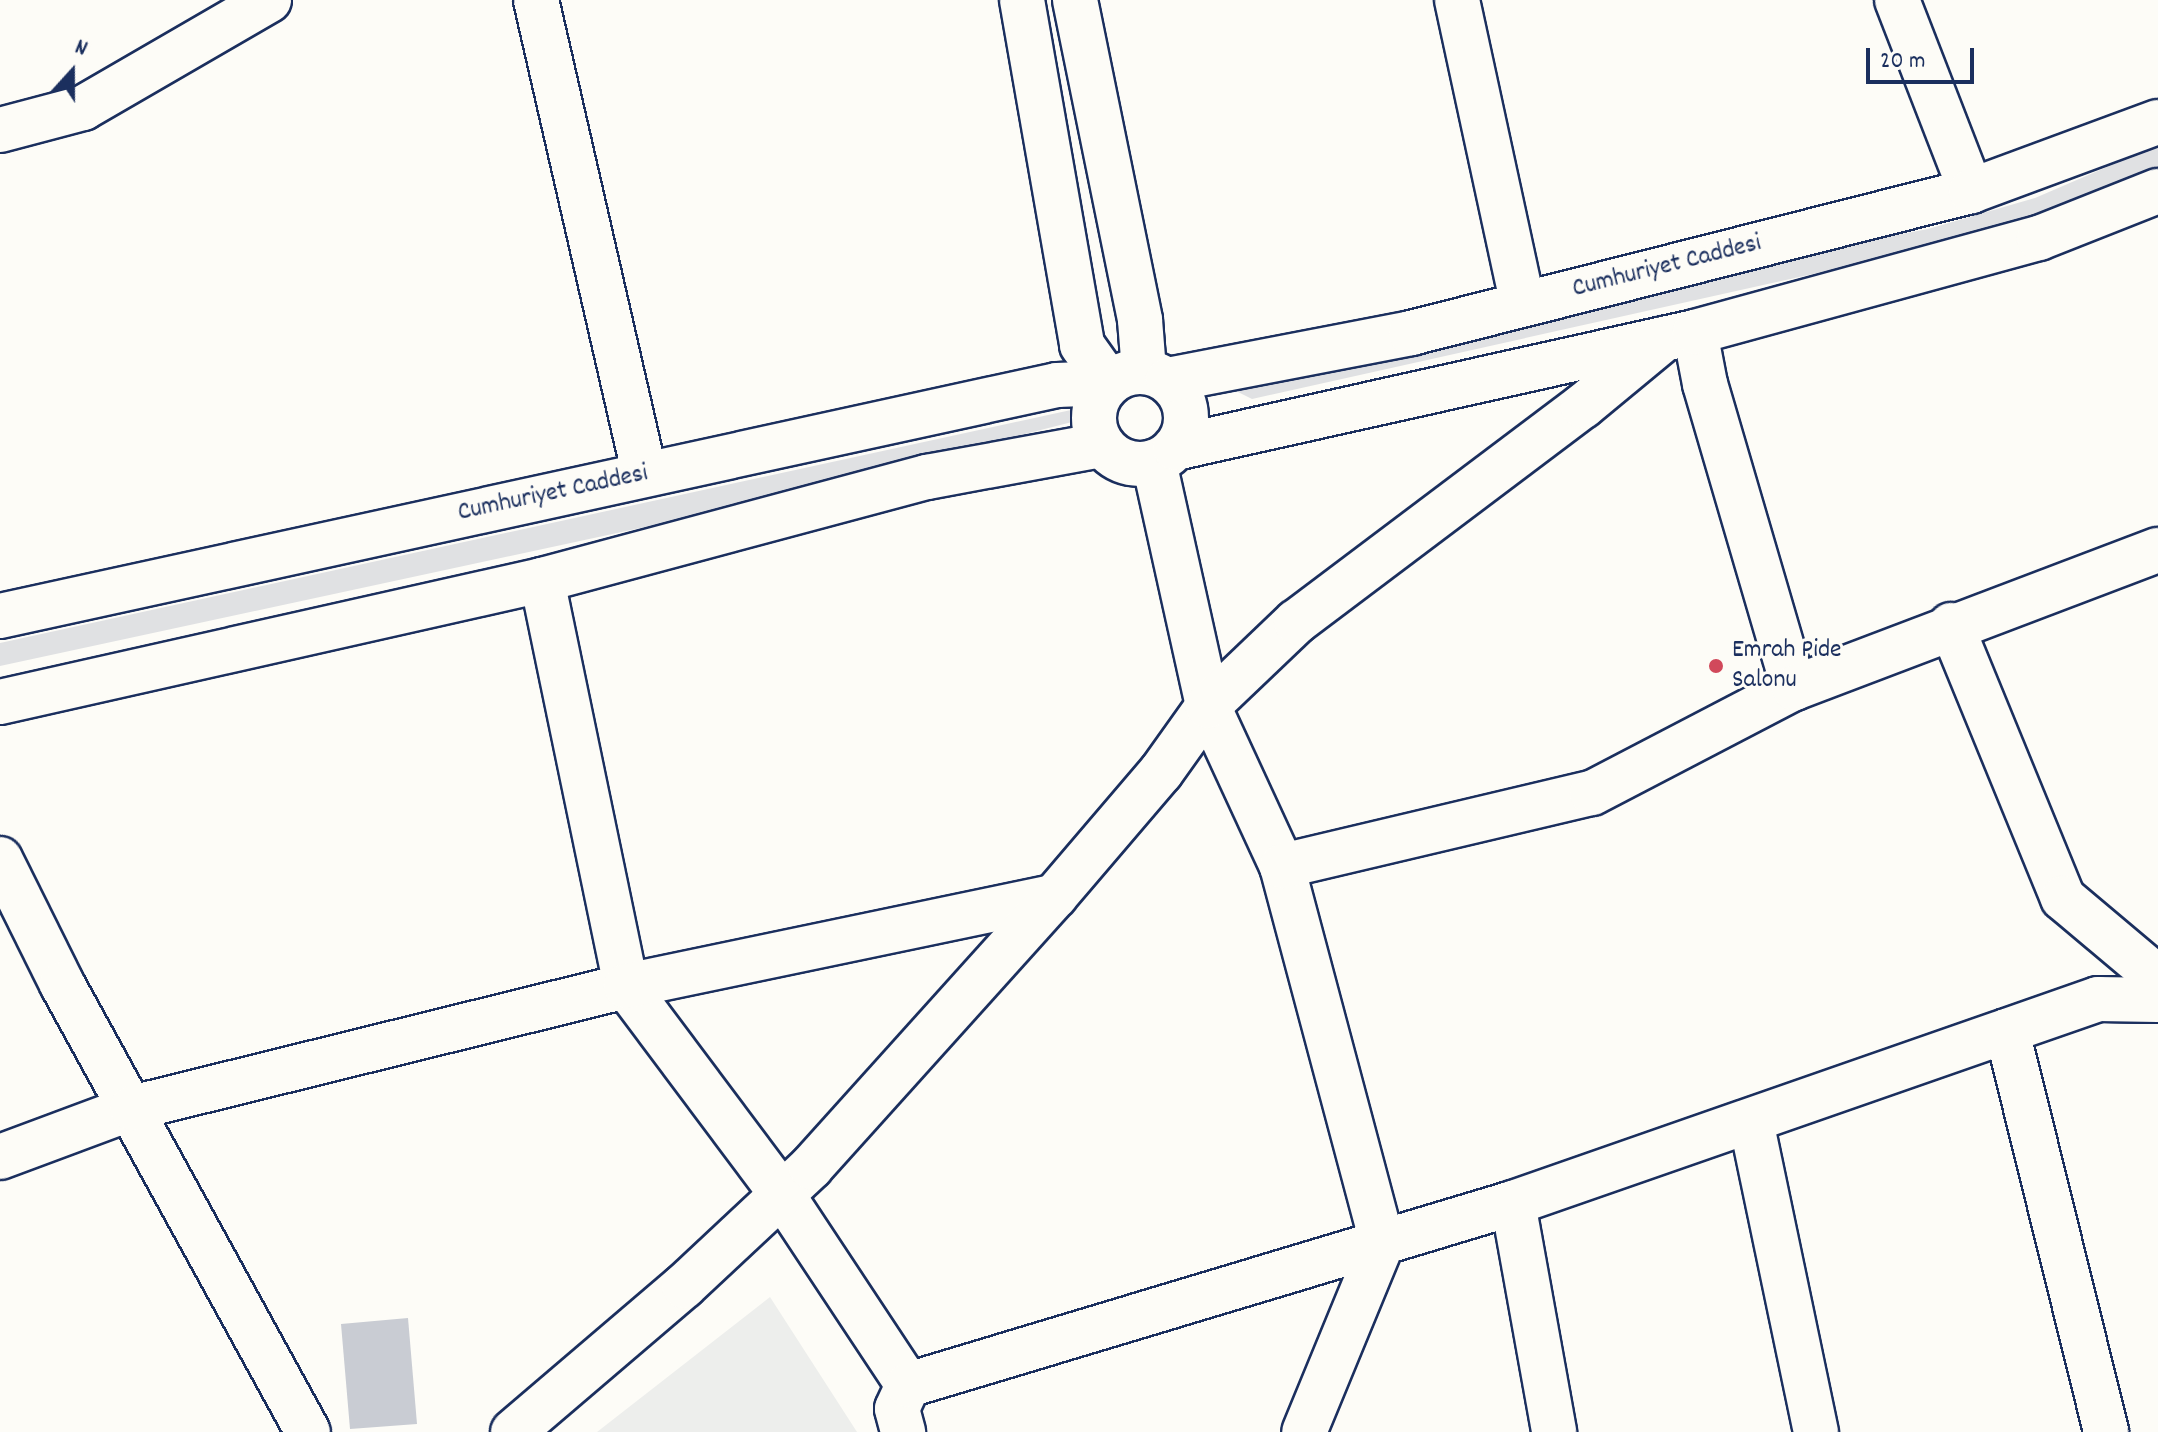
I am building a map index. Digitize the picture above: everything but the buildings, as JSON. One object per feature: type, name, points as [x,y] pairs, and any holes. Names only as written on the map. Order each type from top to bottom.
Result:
[{"type":"street","points":[[0,130],[83,108],[269,0]]},
{"type":"street","points":[[536,0],[644,473]]},
{"type":"street","points":[[1022,0],[1082,345],[1140,378],[1186,413],[1165,455],[1208,706],[1282,866],[1382,1243],[1304,1432]]},
{"type":"street","points":[[1075,0],[1140,320],[1140,378]]},
{"type":"street","points":[[1457,0],[1523,304]]},
{"type":"street","points":[[1897,0],[1971,191]]},
{"type":"street","name":"Cumhuriyet Caddesi","points":[[0,616],[1057,385],[1140,378],[1411,333],[1971,191],[2158,122]]},
{"type":"street","points":[[1140,378],[1093,416],[1102,445],[1129,463],[1679,335],[2039,238],[2158,191]]},
{"type":"street","points":[[1679,335],[1794,688]]},
{"type":"street","points":[[513,1432],[783,1196],[1055,896],[1161,772],[1208,706],[1296,622],[1365,565],[1679,335]]},
{"type":"street","points":[[0,702],[542,580],[927,477],[1102,445]]},
{"type":"street","points":[[1282,866],[1592,793],[1794,688],[1951,625],[2158,550]]},
{"type":"street","points":[[542,580],[626,986],[783,1196],[908,1385]]},
{"type":"street","points":[[1951,625],[2063,898],[2158,978]]},
{"type":"street","points":[[0,859],[308,1432]]},
{"type":"street","points":[[0,1157],[132,1108],[626,986],[1055,896]]},
{"type":"street","points":[[903,1432],[897,1409],[908,1385],[1513,1203],[2098,999],[2158,1000]]},
{"type":"street","points":[[2007,1031],[2106,1432]]},
{"type":"street","points":[[1751,1121],[1816,1432]]},
{"type":"street","points":[[1513,1203],[1554,1432]]},
{"type":"shaded area","points":[[2158,145],[2158,170],[2045,216],[1902,254],[1252,399],[1238,392],[1240,386],[1768,259],[1928,229],[2035,198]]},
{"type":"shaded area","points":[[1071,410],[1076,421],[747,505],[0,666],[0,643]]},
{"type":"shaded area","points":[[770,1297],[857,1432],[597,1432]]},
{"type":"place","name":"Emrah Pide Salonu","points":[[1716,666]]}]
